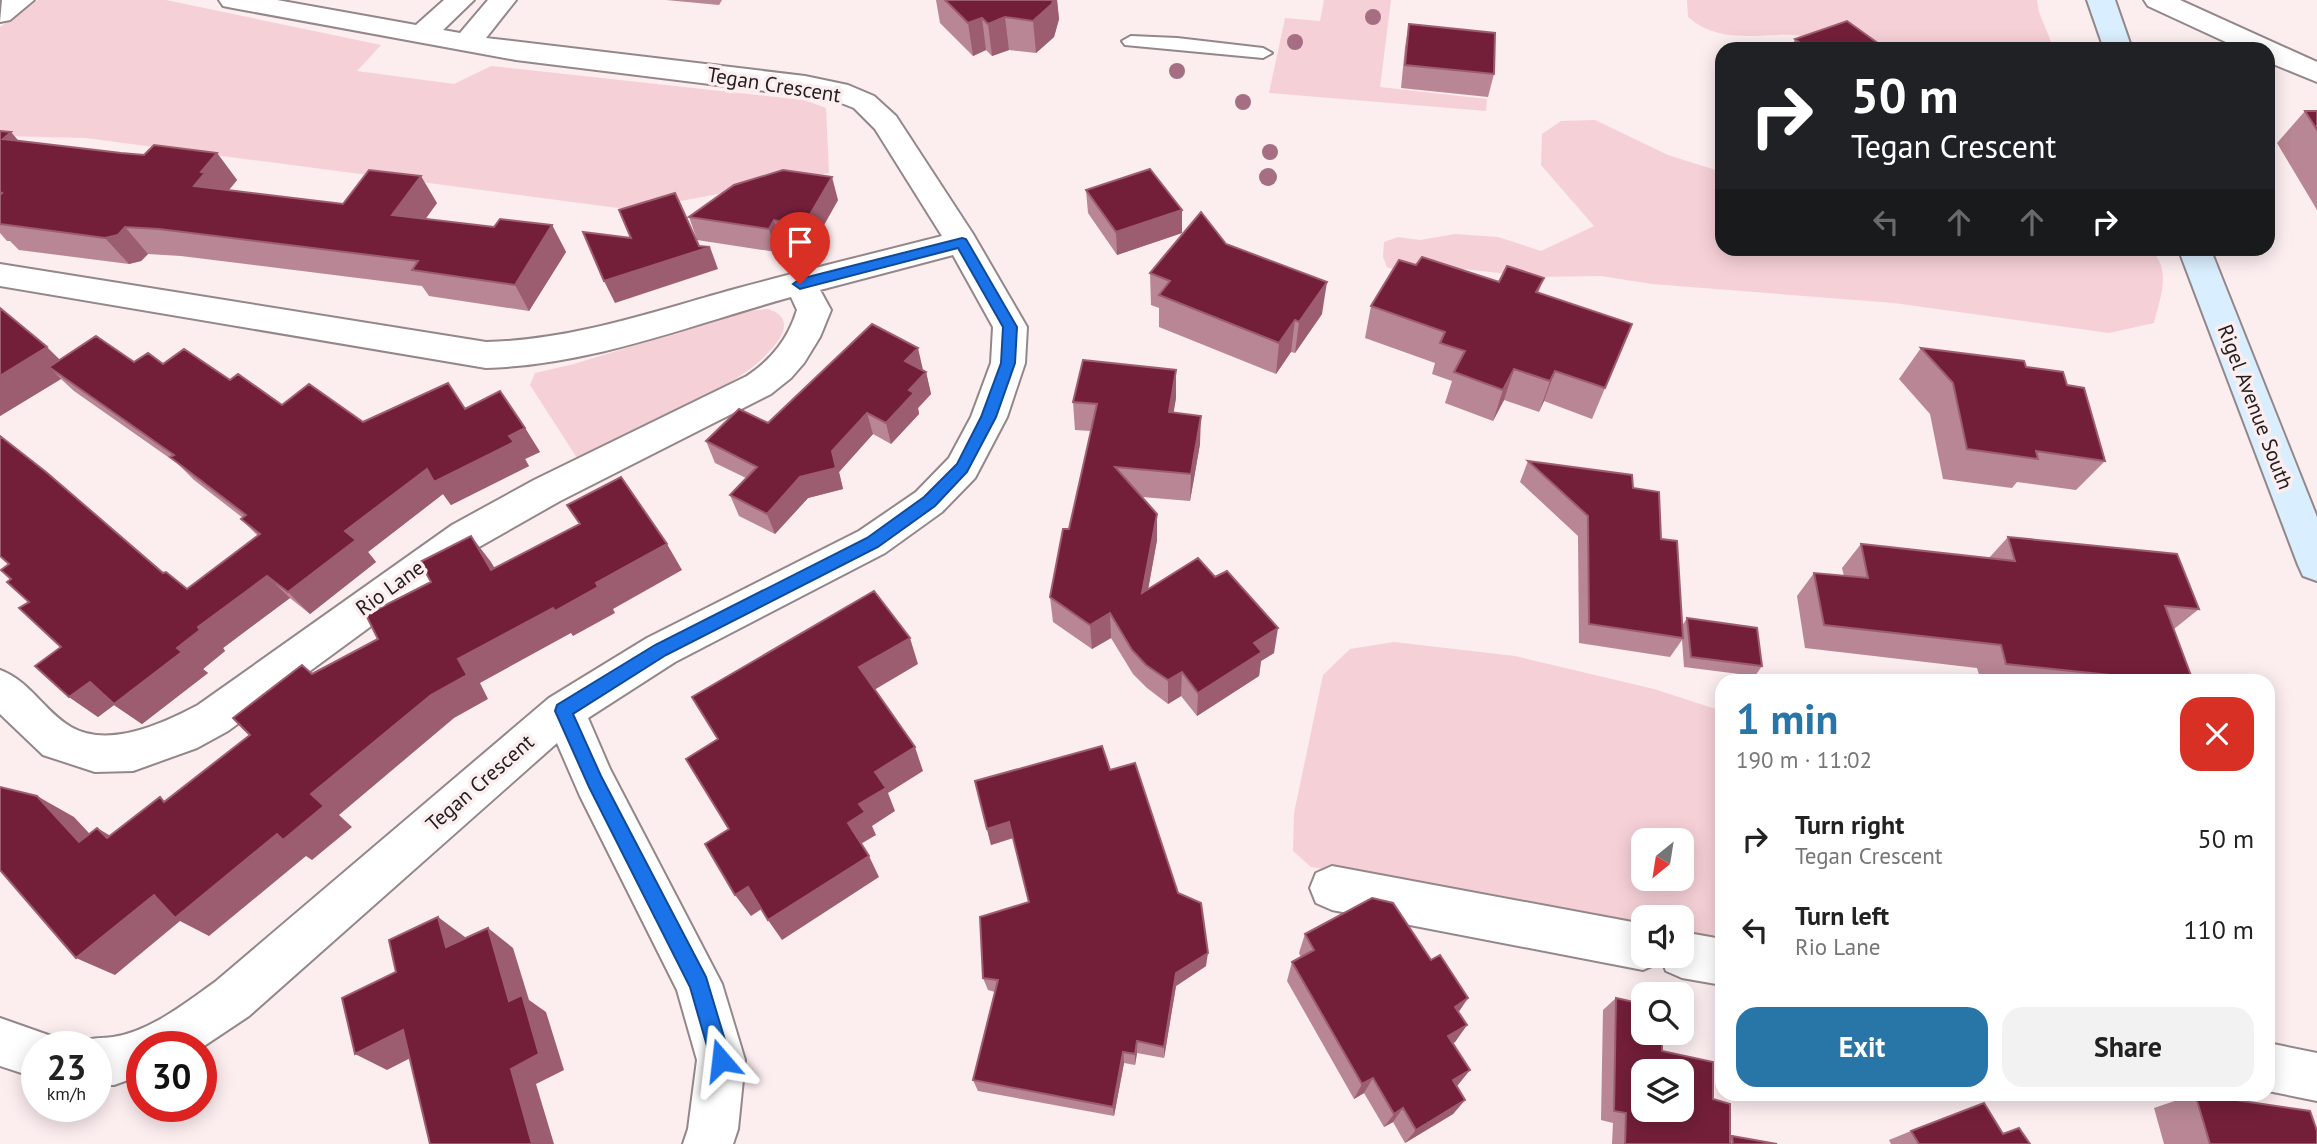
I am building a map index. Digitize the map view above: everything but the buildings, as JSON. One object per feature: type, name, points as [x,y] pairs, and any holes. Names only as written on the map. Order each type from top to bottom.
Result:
[{"type":"main road","points":[[2101,0],[2116,42]]},
{"type":"main road","name":"Rigel Avenue South","points":[[2196,256],[2317,565]]},
{"type":"street","points":[[0,14],[20,0]]},
{"type":"street","name":"Tegan Crescent","points":[[184,1031],[232,999],[564,711],[661,650],[873,542],[929,502],[962,468],[989,417],[1008,363],[1010,327],[962,242],[886,123],[864,102],[838,90],[516,52],[233,0]]},
{"type":"street","points":[[422,34],[460,0]]},
{"type":"street","points":[[468,42],[502,0]]},
{"type":"street","points":[[2158,0],[2249,42]]},
{"type":"street","points":[[2275,54],[2317,73]]},
{"type":"street","points":[[0,275],[472,353],[517,356],[583,347],[800,284],[962,242]]},
{"type":"street","name":"Rio Lane","points":[[0,688],[58,741],[96,754],[133,752],[182,735],[213,718],[478,527],[725,403],[770,377],[790,359],[811,320],[814,310],[800,284]]},
{"type":"street","points":[[564,711],[595,782],[699,984],[721,1060],[708,1144]]},
{"type":"street","points":[[1332,888],[1631,945]]},
{"type":"street","points":[[1694,957],[1715,961]]},
{"type":"street","points":[[0,1042],[21,1049]]},
{"type":"street","points":[[2275,1068],[2317,1077]]},
{"type":"lane","points":[[1131,41],[1177,43],[1263,53]]},
{"type":"shaded area","points":[[38,0],[166,0],[381,45],[357,71],[454,84],[491,66],[804,100],[826,108],[829,173],[633,210],[86,138],[0,136],[0,27]]},
{"type":"shaded area","points":[[1324,0],[1391,0],[1380,87],[1487,99],[1486,111],[1269,93],[1285,18],[1320,21]]},
{"type":"shaded area","points":[[1687,0],[2037,0],[2051,42],[1823,42],[1801,36],[1719,33],[1688,17]]},
{"type":"shaded area","points":[[1595,120],[1668,155],[1715,170],[1715,256],[2156,256],[2161,265],[2163,283],[2154,323],[2109,333],[1894,303],[1652,284],[1601,276],[1536,277],[1437,266],[1401,273],[1387,267],[1383,257],[1384,242],[1398,237],[1420,240],[1455,234],[1498,237],[1541,251],[1594,226],[1541,165],[1542,134],[1561,121]]},
{"type":"shaded area","points":[[768,309],[779,315],[784,322],[783,330],[772,349],[755,365],[717,389],[577,458],[530,385],[535,373],[574,364],[747,311]]},
{"type":"shaded area","points":[[1394,642],[1515,656],[1654,689],[1715,709],[1715,934],[1700,944],[1694,944],[1694,905],[1631,905],[1631,931],[1555,909],[1436,885],[1311,867],[1293,851],[1294,813],[1323,675],[1350,649]]},
{"type":"route","points":[[721,1060],[699,984],[595,782],[564,711],[661,650],[873,542],[929,502],[962,468],[989,417],[1008,363],[1010,327],[962,242],[800,284]]}]
